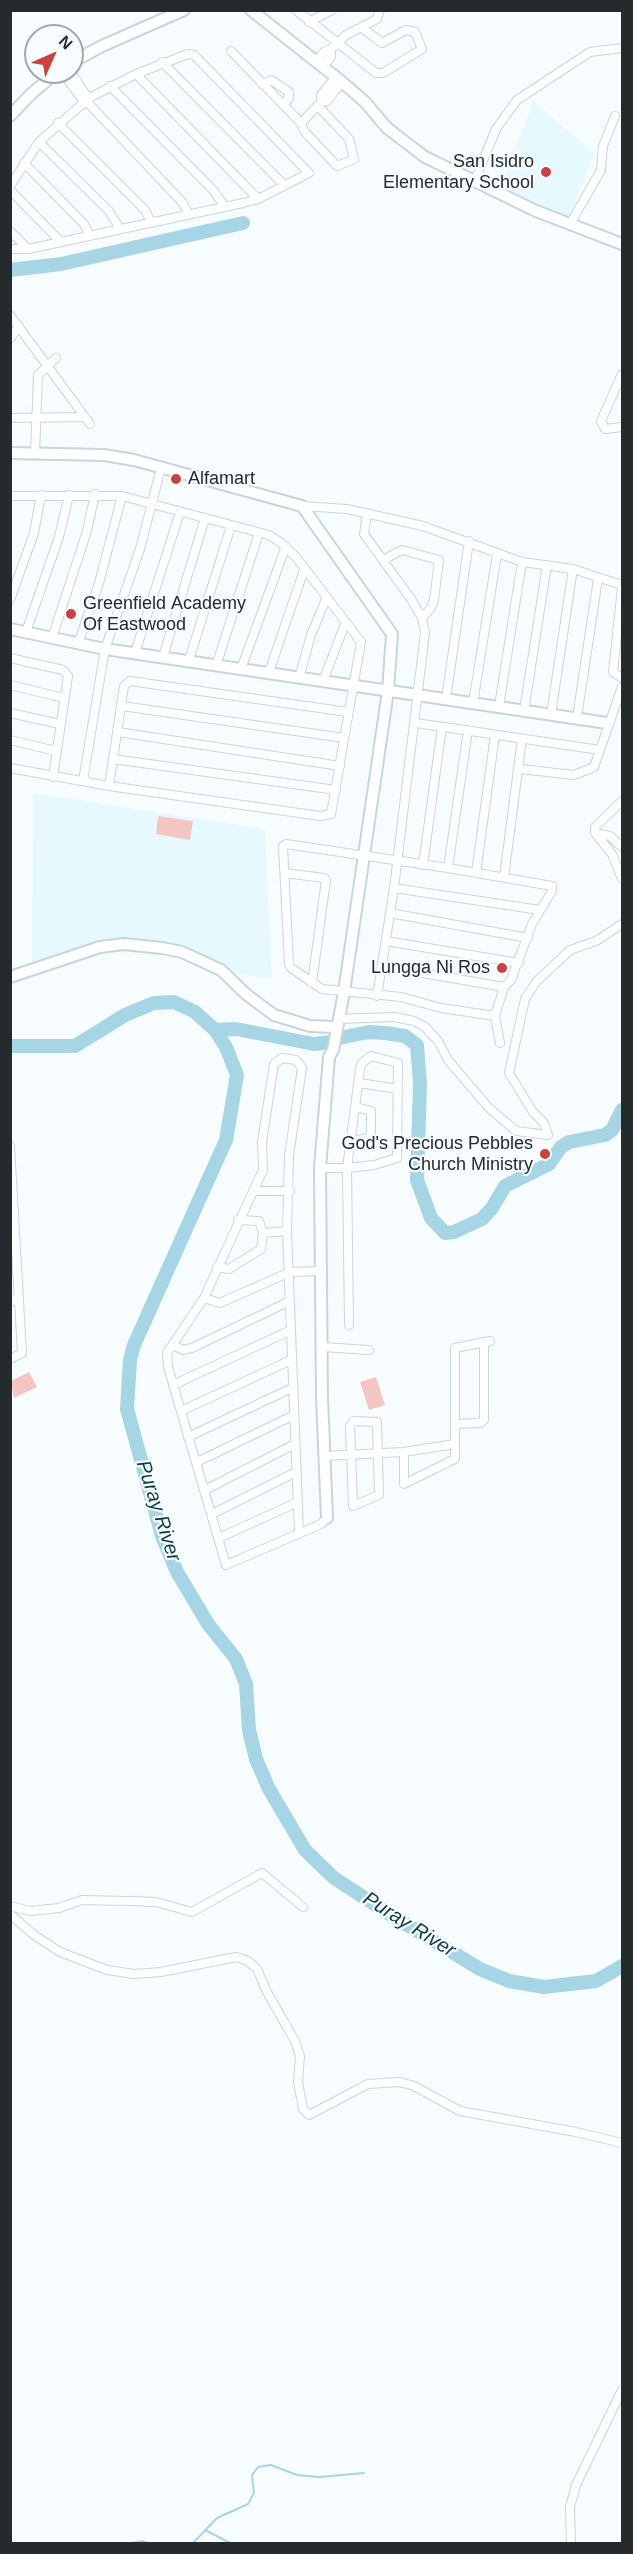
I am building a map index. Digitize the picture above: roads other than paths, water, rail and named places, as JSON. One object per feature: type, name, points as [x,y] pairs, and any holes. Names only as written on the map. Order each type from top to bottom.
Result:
[{"type":"street","points":[[84,55],[102,45],[184,10]]},
{"type":"street","points":[[251,10],[339,79],[401,140],[438,165],[474,183],[622,244]]},
{"type":"street","points":[[296,10],[334,46],[380,74],[422,49],[416,32],[406,30],[382,43],[361,27]]},
{"type":"street","points":[[309,22],[332,10]]},
{"type":"street","points":[[319,64],[324,52],[377,19],[380,10]]},
{"type":"street","points":[[474,183],[496,129],[517,100],[590,52],[622,48]]},
{"type":"street","points":[[231,51],[302,124],[304,131],[338,166],[343,165],[355,158],[349,139],[320,104]]},
{"type":"street","points":[[14,249],[28,249],[59,240],[258,199],[309,173],[192,54],[162,63],[110,86],[58,123],[39,142],[10,188],[59,240]]},
{"type":"street","points":[[162,63],[284,185]]},
{"type":"street","points":[[136,74],[258,199]]},
{"type":"street","points":[[302,124],[320,104],[321,95],[339,79]]},
{"type":"street","points":[[263,85],[271,80],[289,92],[290,98],[283,105]]},
{"type":"street","points":[[10,116],[43,84]]},
{"type":"street","points":[[72,84],[183,203],[188,214]]},
{"type":"street","points":[[78,84],[88,102]]},
{"type":"street","points":[[110,86],[213,190],[225,207]]},
{"type":"street","points":[[570,224],[601,170],[603,146],[615,116]]},
{"type":"street","points":[[58,123],[145,210],[151,222]]},
{"type":"street","points":[[39,142],[109,212],[120,229]]},
{"type":"street","points":[[24,163],[84,224],[89,234]]},
{"type":"street","points":[[10,231],[28,249]]},
{"type":"street","points":[[10,315],[87,420],[10,418]]},
{"type":"street","points":[[10,339],[19,326]]},
{"type":"street","points":[[35,454],[38,375],[56,358]]},
{"type":"street","points":[[622,374],[601,421],[605,429],[622,427]]},
{"type":"street","points":[[10,453],[104,455],[302,506],[367,513],[469,541],[522,562],[573,569],[622,587],[613,672],[622,678]]},
{"type":"street","points":[[83,781],[105,649],[132,576],[161,468]]},
{"type":"street","points":[[52,638],[87,531],[95,494]]},
{"type":"street","points":[[10,496],[95,494],[122,496],[259,533],[286,546],[361,642],[336,790],[331,814],[326,816],[109,786],[10,768]]},
{"type":"street","points":[[10,600],[34,533],[42,495]]},
{"type":"street","points":[[26,632],[59,537],[69,495]]},
{"type":"street","points":[[78,644],[99,584],[122,496]]},
{"type":"street","points":[[299,1532],[287,1231],[290,1191],[289,1156],[302,1068],[296,1060],[282,1058],[274,1064],[262,1142],[263,1170],[204,1298],[167,1353],[172,1385],[197,1462],[226,1565],[321,1524],[327,1518],[320,1271],[320,1168],[330,1071],[329,1057],[333,1050],[344,992],[393,643],[390,628],[302,506]]},
{"type":"street","points":[[135,653],[180,512]]},
{"type":"street","points":[[367,513],[364,534],[422,618],[425,649],[394,888],[377,996]]},
{"type":"street","points":[[163,657],[205,518]]},
{"type":"street","points":[[189,660],[231,526]]},
{"type":"street","points":[[216,666],[259,533]]},
{"type":"street","points":[[446,699],[469,541]]},
{"type":"street","points":[[241,669],[286,546]]},
{"type":"street","points":[[383,560],[402,550],[439,560],[434,600],[431,609],[422,618]]},
{"type":"street","points":[[472,703],[497,554]]},
{"type":"street","points":[[499,706],[522,562]]},
{"type":"street","points":[[524,711],[547,565]]},
{"type":"street","points":[[551,714],[573,569]]},
{"type":"street","points":[[269,672],[304,570]]},
{"type":"street","points":[[577,717],[598,579]]},
{"type":"street","points":[[299,678],[311,635],[326,599]]},
{"type":"street","points":[[323,681],[345,624]]},
{"type":"street","points":[[10,629],[105,649],[607,723]]},
{"type":"street","points":[[10,658],[63,670],[68,676],[53,777]]},
{"type":"street","points":[[109,786],[124,686],[130,681],[348,712]]},
{"type":"street","points":[[10,686],[64,698]]},
{"type":"street","points":[[520,769],[574,775],[594,767],[607,723],[622,687]]},
{"type":"street","points":[[122,706],[344,738]]},
{"type":"street","points":[[10,713],[60,724]]},
{"type":"street","points":[[416,723],[600,750]]},
{"type":"street","points":[[423,865],[442,727]]},
{"type":"street","points":[[448,868],[468,730]]},
{"type":"street","points":[[118,732],[340,766]]},
{"type":"street","points":[[476,873],[495,735]]},
{"type":"street","points":[[504,876],[520,769],[522,739]]},
{"type":"street","points":[[10,740],[56,751]]},
{"type":"street","points":[[113,759],[336,790]]},
{"type":"street","points":[[622,801],[597,822],[595,833],[612,854],[622,879]]},
{"type":"street","points":[[595,833],[610,836],[622,848]]},
{"type":"street","points":[[495,1016],[441,1008],[400,997],[322,989],[312,983],[289,964],[283,846],[286,844],[504,876],[552,886],[552,891],[540,910],[512,980],[504,987],[495,1016],[500,1043]]},
{"type":"street","points":[[285,873],[326,880],[312,983]]},
{"type":"street","points":[[394,888],[540,910]]},
{"type":"street","points":[[390,913],[528,938]]},
{"type":"street","points":[[10,976],[100,947],[124,944],[182,952],[221,970],[247,995],[274,1015],[310,1026],[394,1017],[414,1021],[424,1026],[438,1041],[448,1060],[488,1107],[516,1131],[548,1135],[544,1123],[533,1112],[509,1072],[525,999],[537,981],[570,950],[596,942],[622,924]]},
{"type":"street","points":[[386,941],[519,963]]},
{"type":"street","points":[[381,966],[504,987]]},
{"type":"street","points":[[320,1168],[347,1168],[374,1165],[397,1158],[399,1063],[371,1056],[362,1063],[347,1168],[349,1325]]},
{"type":"street","points":[[359,1083],[398,1089]]},
{"type":"street","points":[[352,1141],[369,1138],[370,1133],[371,1111],[356,1107]]},
{"type":"street","points":[[10,1146],[14,1270],[20,1298],[22,1353],[10,1359]]},
{"type":"street","points":[[253,1191],[290,1191]]},
{"type":"street","points":[[217,1267],[229,1269],[259,1253],[263,1233],[260,1221],[238,1220]]},
{"type":"street","points":[[263,1233],[287,1231]]},
{"type":"street","points":[[204,1298],[220,1304],[290,1272],[320,1271]]},
{"type":"street","points":[[10,1302],[20,1298]]},
{"type":"street","points":[[173,1345],[183,1350],[192,1348],[290,1301]]},
{"type":"street","points":[[10,1330],[21,1325]]},
{"type":"street","points":[[172,1385],[291,1330]]},
{"type":"street","points":[[404,1452],[404,1484],[456,1459],[455,1444],[455,1424],[455,1348],[487,1342],[484,1420],[481,1423],[455,1424]]},
{"type":"street","points":[[323,1347],[369,1350]]},
{"type":"street","points":[[181,1411],[291,1360]]},
{"type":"street","points":[[188,1437],[292,1388]]},
{"type":"street","points":[[197,1462],[294,1415]]},
{"type":"street","points":[[354,1421],[377,1422],[379,1495],[353,1506],[351,1454],[350,1426],[354,1421]]},
{"type":"street","points":[[205,1490],[295,1444]]},
{"type":"street","points":[[324,1456],[404,1452],[455,1444]]},
{"type":"street","points":[[212,1514],[296,1472]]},
{"type":"street","points":[[219,1538],[298,1502]]},
{"type":"street","points":[[10,1906],[30,1911],[59,1908],[82,1900],[120,1900],[156,1902],[192,1911],[262,1873],[303,1907]]},
{"type":"street","points":[[10,1914],[34,1935],[60,1952],[107,1970],[134,1974],[161,1972],[236,1957],[248,1961],[257,1969],[267,1992],[295,2041],[300,2056],[298,2082],[303,2109],[309,2115],[368,2084],[400,2082],[414,2086],[460,2111],[474,2115],[534,2124],[622,2143]]},
{"type":"street","points":[[572,2544],[570,2507],[576,2485],[622,2390]]},
{"type":"waterway","points":[[10,270],[61,264],[243,223]]},
{"type":"waterway","name":"Puray River","points":[[10,1046],[75,1046],[125,1015],[154,1003],[174,1002],[195,1012],[215,1030],[226,1047],[237,1075],[226,1140],[134,1345],[130,1360],[127,1409],[162,1536],[177,1572],[208,1624],[236,1659],[246,1684],[249,1730],[256,1759],[269,1789],[305,1850],[334,1878],[391,1915],[480,1969],[509,1981],[544,1987],[596,1981],[622,1966]]},
{"type":"waterway","points":[[215,1030],[236,1029],[314,1044],[331,1042]]},
{"type":"waterway","points":[[339,1038],[369,1032],[385,1033],[405,1036],[417,1045],[420,1084],[417,1180],[431,1218],[445,1233],[454,1232],[482,1219],[492,1208],[505,1186],[549,1164],[561,1147],[569,1142],[605,1135],[612,1130],[622,1110]]},
{"type":"waterway","points":[[192,2544],[217,2518],[248,2504],[254,2493],[252,2475],[258,2467],[271,2465],[297,2475],[319,2477],[364,2473]]},
{"type":"waterway","points":[[207,2531],[232,2544]]},
{"type":"waterway","points":[[127,2544],[142,2541],[151,2544]]},
{"type":"place","name":"San Isidro Elementary School","points":[[546,172]]},
{"type":"place","name":"Alfamart","points":[[176,479]]},
{"type":"place","name":"Greenfield Academy Of Eastwood","points":[[71,614]]},
{"type":"place","name":"Lungga Ni Ros","points":[[502,968]]},
{"type":"place","name":"God's Precious Pebbles Church Ministry","points":[[545,1154]]}]
